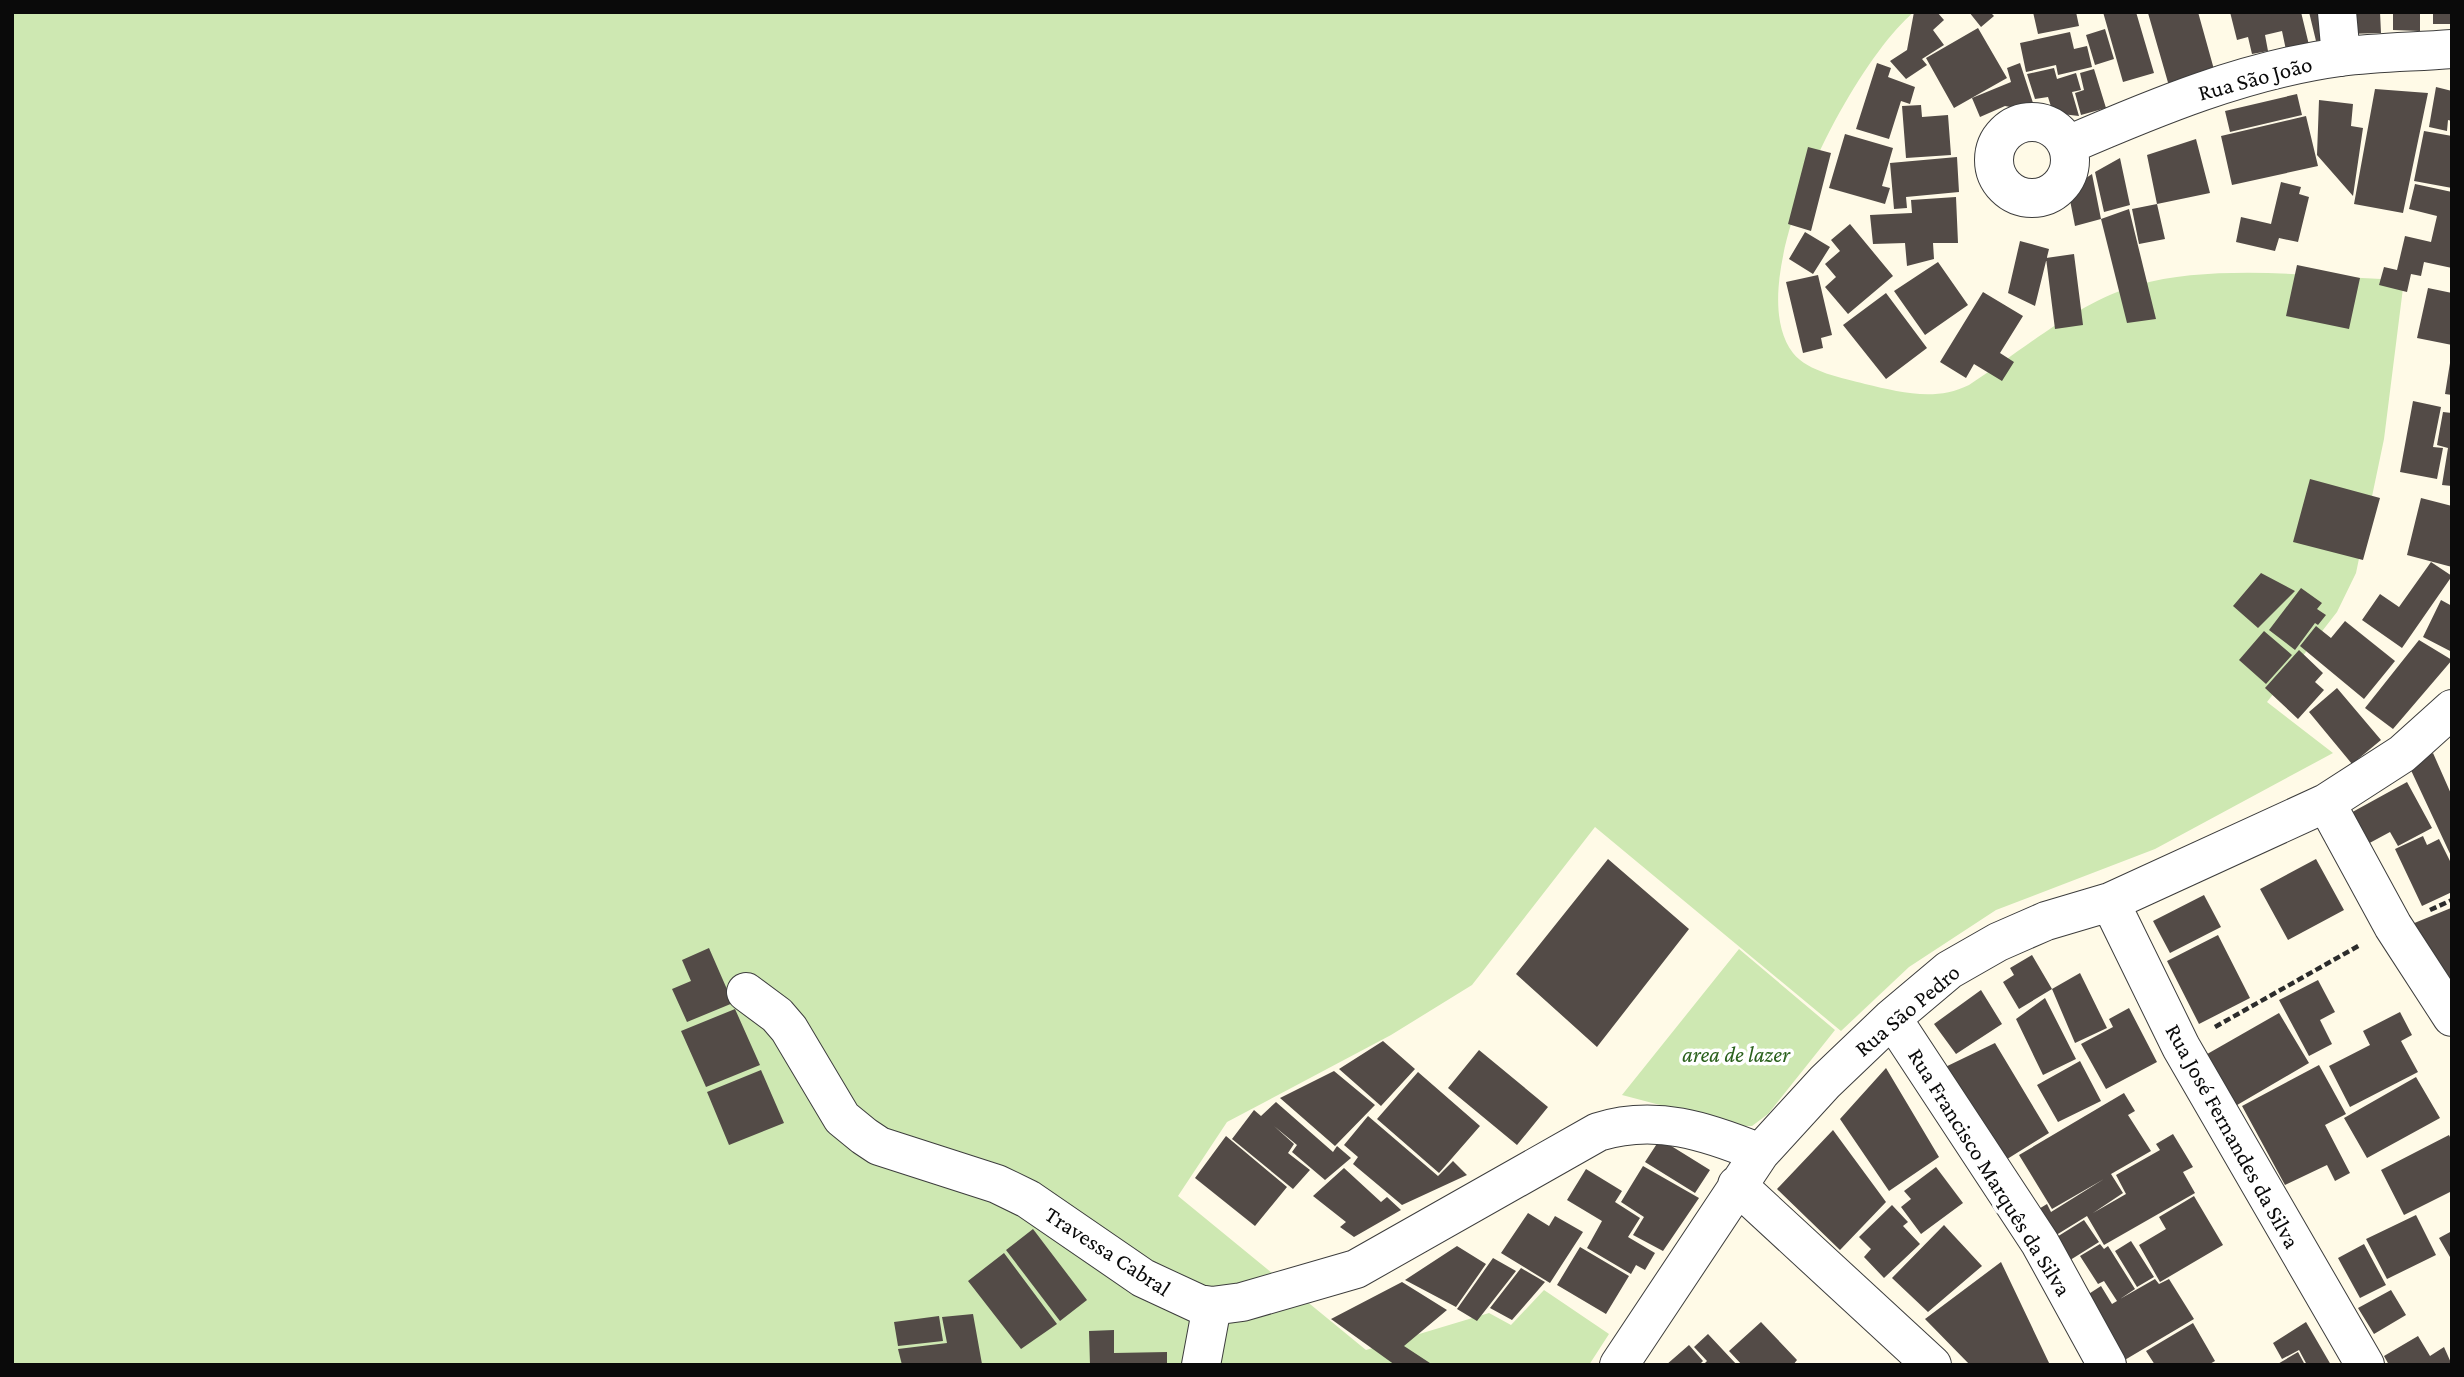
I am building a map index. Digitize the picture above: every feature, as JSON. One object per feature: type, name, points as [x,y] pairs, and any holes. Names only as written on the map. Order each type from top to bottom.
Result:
[{"type":"street","points":[[2337,12],[2341,57]]},
{"type":"street","name":"Rua São João","points":[[2068,145],[2159,106],[2228,82],[2341,57],[2452,49]]},
{"type":"street","name":"Rua São Pedro","points":[[1620,1364],[1760,1153],[1825,1082],[1892,1018],[1949,970],[1998,942],[2046,922],[2110,902],[2326,803],[2402,754],[2452,709]]},
{"type":"street","points":[[2326,803],[2393,926],[2452,1017]]},
{"type":"street","name":"Rua José Fernandes da Silva","points":[[2110,902],[2181,1047],[2365,1365]]},
{"type":"street","name":"Travessa Cabral","points":[[746,992],[778,1015],[842,1118],[864,1136],[899,1153],[997,1184],[1047,1211],[1143,1278],[1185,1300],[1212,1306],[1242,1302],[1356,1269],[1598,1132],[1647,1123],[1684,1127],[1760,1153]]},
{"type":"street","name":"Rua Francisco Marquês da Silva","points":[[1892,1018],[2040,1242],[2107,1365]]},
{"type":"street","points":[[1737,1185],[1932,1365]]},
{"type":"street","points":[[1201,1365],[1212,1306]]},
{"type":"path","points":[[2181,1047],[2393,926]]},
{"type":"green space","points":[[12,12],[1914,12],[1889,38],[1861,76],[1834,123],[1810,174],[1791,226],[1780,276],[1780,319],[1793,353],[1807,365],[1837,377],[1891,390],[1917,394],[1943,393],[1969,385],[2072,315],[2138,285],[2168,278],[2235,273],[2404,280],[2384,439],[2356,573],[2337,612],[2267,702],[2333,753],[2155,849],[1996,910],[1909,967],[1841,1031],[1595,827],[1472,985],[1391,1035],[1227,1122],[1178,1196],[1366,1350],[1489,1313],[1511,1325],[1544,1290],[1609,1334],[1589,1365],[12,1365]]},
{"type":"green space","name":"area de lazer","points":[[1739,949],[1835,1030],[1768,1114],[1752,1126],[1740,1126],[1622,1095]]},
{"type":"building","points":[[1914,12],[1937,12],[1944,20],[1933,30],[1944,45],[1922,59],[1927,65],[1906,79],[1890,61],[1907,50]]},
{"type":"building","points":[[1969,12],[1990,12],[1994,16],[1981,27]]},
{"type":"building","points":[[2033,12],[2076,12],[2079,26],[2038,34]]},
{"type":"building","points":[[2103,12],[2136,12],[2154,73],[2123,82]]},
{"type":"building","points":[[2198,12],[2215,73],[2169,86],[2148,13]]},
{"type":"building","points":[[2230,12],[2301,12],[2309,45],[2286,50],[2282,31],[2265,35],[2268,51],[2252,54],[2248,37],[2237,40]]},
{"type":"building","points":[[2309,12],[2329,12],[2333,39],[2316,41]]},
{"type":"building","points":[[2345,12],[2380,12],[2381,33],[2346,34]]},
{"type":"building","points":[[2393,12],[2420,12],[2420,31],[2393,30]]},
{"type":"building","points":[[2433,12],[2450,12],[2450,24],[2433,24]]},
{"type":"building","points":[[1978,28],[2007,78],[1954,108],[1926,58]]},
{"type":"building","points":[[2105,29],[2114,59],[2095,65],[2086,35]]},
{"type":"building","points":[[2070,32],[2074,49],[2087,46],[2092,67],[2058,75],[2056,65],[2026,72],[2020,43]]},
{"type":"building","points":[[1877,63],[1891,68],[1888,77],[1915,87],[1910,104],[1901,101],[1889,139],[1856,129]]},
{"type":"building","points":[[2020,63],[2036,112],[2005,106],[1980,117],[1972,98],[2011,82],[2007,68]]},
{"type":"building","points":[[2054,68],[2057,79],[2076,73],[2081,90],[2072,92],[2079,116],[2053,113],[2048,97],[2035,99],[2027,74]]},
{"type":"building","points":[[2094,69],[2106,108],[2081,115],[2075,93],[2084,90],[2080,73]]},
{"type":"building","points":[[2436,87],[2452,91],[2452,121],[2448,120],[2447,131],[2429,127]]},
{"type":"building","points":[[2375,89],[2428,93],[2403,213],[2354,204]]},
{"type":"building","points":[[2297,94],[2302,115],[2230,132],[2225,111]]},
{"type":"building","points":[[2319,100],[2353,104],[2351,126],[2363,128],[2353,196],[2317,155]]},
{"type":"building","points":[[1921,105],[1922,117],[1948,115],[1951,155],[1906,158],[1902,106]]},
{"type":"building","points":[[2306,116],[2318,166],[2232,185],[2221,136]]},
{"type":"building","points":[[2424,131],[2452,136],[2452,188],[2414,181]]},
{"type":"building","points":[[1845,134],[1893,148],[1882,186],[1890,188],[1885,204],[1829,188]]},
{"type":"building","points":[[2196,139],[2210,193],[2157,204],[2147,155]]},
{"type":"building","points":[[1808,147],[1831,153],[1811,231],[1788,224]]},
{"type":"building","points":[[1957,157],[1959,192],[1906,197],[1907,208],[1894,209],[1890,163]]},
{"type":"building","points":[[2120,158],[2130,205],[2104,212],[2095,172]]},
{"type":"building","points":[[2092,174],[2101,219],[2075,226],[2068,190]]},
{"type":"building","points":[[2281,182],[2301,187],[2299,194],[2309,197],[2298,242],[2279,238],[2275,251],[2236,242],[2241,217],[2271,224]]},
{"type":"building","points":[[2415,184],[2452,192],[2452,268],[2424,262],[2421,276],[2411,274],[2407,292],[2379,285],[2384,267],[2397,270],[2405,236],[2431,242],[2437,216],[2409,209]]},
{"type":"building","points":[[1956,197],[1958,243],[1933,243],[1934,259],[1907,266],[1905,243],[1873,244],[1870,215],[1912,213],[1911,200]]},
{"type":"building","points":[[2157,204],[2165,239],[2139,244],[2132,209]]},
{"type":"building","points":[[2129,209],[2156,319],[2127,323],[2101,219]]},
{"type":"building","points":[[1850,224],[1893,276],[1848,314],[1825,287],[1836,277],[1825,264],[1840,251],[1831,240]]},
{"type":"building","points":[[1805,232],[1830,247],[1813,274],[1789,259]]},
{"type":"building","points":[[2020,241],[2049,249],[2035,306],[2008,293]]},
{"type":"building","points":[[2074,254],[2083,325],[2055,329],[2046,258]]},
{"type":"building","points":[[1938,262],[1968,305],[1925,335],[1894,291]]},
{"type":"building","points":[[2297,265],[2360,278],[2349,329],[2286,316]]},
{"type":"building","points":[[1818,275],[1832,335],[1821,338],[1823,348],[1803,353],[1786,282]]},
{"type":"building","points":[[2428,288],[2452,293],[2452,345],[2417,338]]},
{"type":"building","points":[[1983,292],[2023,316],[2000,353],[2014,362],[2002,381],[1974,364],[1966,378],[1940,362]]},
{"type":"building","points":[[1886,293],[1927,348],[1886,379],[1843,325]]},
{"type":"building","points":[[2452,363],[2452,395],[2445,394]]},
{"type":"building","points":[[2413,401],[2441,407],[2433,447],[2443,448],[2437,479],[2400,472]]},
{"type":"building","points":[[2443,412],[2452,413],[2452,486],[2442,485],[2448,448],[2437,445]]},
{"type":"building","points":[[2310,479],[2380,498],[2363,560],[2293,542]]},
{"type":"building","points":[[2421,498],[2452,506],[2452,567],[2407,555]]},
{"type":"building","points":[[2431,562],[2452,576],[2402,648],[2362,620],[2380,594],[2399,607]]},
{"type":"building","points":[[2261,573],[2295,591],[2258,628],[2233,606]]},
{"type":"building","points":[[2301,588],[2322,603],[2317,609],[2326,615],[2318,625],[2315,623],[2295,650],[2269,630]]},
{"type":"building","points":[[2441,600],[2452,606],[2452,652],[2423,637]]},
{"type":"building","points":[[2345,621],[2395,661],[2364,699],[2300,646],[2316,626],[2331,638]]},
{"type":"building","points":[[2264,631],[2292,655],[2266,684],[2239,660]]},
{"type":"building","points":[[2419,640],[2452,660],[2393,729],[2365,708]]},
{"type":"building","points":[[2299,650],[2323,673],[2315,682],[2324,690],[2298,719],[2265,688]]},
{"type":"building","points":[[2337,688],[2381,740],[2352,764],[2309,712]]},
{"type":"building","points":[[2433,753],[2452,796],[2452,858],[2409,766]]},
{"type":"building","points":[[2407,782],[2432,828],[2398,846],[2390,832],[2364,846],[2347,815]]},
{"type":"building","points":[[2423,836],[2427,845],[2439,839],[2452,865],[2452,892],[2422,906],[2395,849]]},
{"type":"building","points":[[1608,859],[1689,929],[1597,1047],[1516,974]]},
{"type":"building","points":[[2316,859],[2344,910],[2288,940],[2260,889]]},
{"type":"building","points":[[2204,895],[2221,927],[2170,953],[2153,921]]},
{"type":"building","points":[[2451,908],[2452,978],[2440,981],[2412,924]]},
{"type":"building","points":[[2218,935],[2250,998],[2199,1024],[2167,961]]},
{"type":"building","points":[[709,948],[733,1003],[687,1022],[672,989],[691,981],[682,960]]},
{"type":"building","points":[[2032,955],[2052,989],[2019,1009],[2003,982],[2014,975],[2010,968]]},
{"type":"building","points":[[2080,973],[2107,1028],[2075,1043],[2052,989]]},
{"type":"building","points":[[2318,980],[2335,1012],[2320,1020],[2332,1044],[2309,1056],[2279,1000]]},
{"type":"building","points":[[1981,990],[2002,1024],[1956,1054],[1934,1024]]},
{"type":"building","points":[[2045,998],[2076,1059],[2043,1075],[2016,1019]]},
{"type":"building","points":[[2129,1008],[2157,1062],[2106,1089],[2081,1044],[2113,1027],[2109,1019]]},
{"type":"building","points":[[735,1009],[760,1065],[706,1087],[681,1031]]},
{"type":"building","points":[[2400,1012],[2412,1035],[2401,1041],[2418,1072],[2350,1107],[2329,1066],[2370,1045],[2363,1031]]},
{"type":"building","points":[[2279,1013],[2309,1063],[2232,1108],[2202,1057]]},
{"type":"building","points":[[1383,1041],[1415,1069],[1381,1106],[1339,1069]]},
{"type":"building","points":[[1995,1043],[2049,1133],[1996,1166],[1937,1071]]},
{"type":"building","points":[[1479,1050],[1548,1107],[1517,1145],[1448,1088]]},
{"type":"building","points":[[2080,1061],[2101,1101],[2058,1122],[2037,1085]]},
{"type":"building","points":[[2319,1065],[2346,1114],[2325,1125],[2350,1173],[2335,1181],[2327,1165],[2285,1185],[2242,1106]]},
{"type":"building","points":[[1886,1068],[1939,1157],[1889,1191],[1840,1119]]},
{"type":"building","points":[[761,1070],[784,1123],[729,1145],[707,1092]]},
{"type":"building","points":[[1334,1071],[1375,1105],[1335,1146],[1280,1098]]},
{"type":"building","points":[[1418,1072],[1480,1126],[1439,1173],[1377,1119]]},
{"type":"building","points":[[2416,1077],[2440,1118],[2367,1158],[2344,1118]]},
{"type":"building","points":[[2124,1093],[2135,1111],[2128,1115],[2151,1151],[2111,1174],[2123,1193],[2093,1213],[2126,1194],[2116,1175],[2160,1150],[2156,1144],[2173,1134],[2193,1167],[2183,1172],[2195,1193],[2104,1245],[2087,1216],[2053,1237],[2037,1210],[2047,1204],[2051,1212],[2104,1179],[2052,1209],[2019,1155]]},
{"type":"building","points":[[1276,1102],[1333,1152],[1337,1146],[1351,1158],[1325,1180],[1292,1152],[1297,1145],[1274,1126],[1294,1144],[1288,1153],[1310,1170],[1293,1189],[1232,1139],[1254,1110],[1261,1116]]},
{"type":"building","points":[[1368,1116],[1438,1176],[1453,1161],[1467,1175],[1402,1205],[1353,1164],[1358,1157],[1344,1145]]},
{"type":"building","points":[[1833,1130],[1886,1202],[1840,1250],[1777,1189]]},
{"type":"building","points":[[2449,1135],[2452,1141],[2452,1191],[2404,1215],[2381,1170]]},
{"type":"building","points":[[1226,1136],[1287,1187],[1255,1226],[1195,1178]]},
{"type":"building","points":[[1660,1139],[1710,1170],[1695,1193],[1645,1162]]},
{"type":"building","points":[[1643,1166],[1699,1198],[1663,1251],[1633,1235],[1644,1217],[1621,1202]]},
{"type":"building","points":[[1936,1167],[1963,1203],[1921,1234],[1901,1207],[1911,1199],[1904,1191]]},
{"type":"building","points":[[1344,1168],[1381,1202],[1387,1197],[1401,1210],[1354,1237],[1340,1227],[1346,1222],[1313,1196]]},
{"type":"building","points":[[1586,1169],[1622,1191],[1615,1202],[1640,1218],[1628,1237],[1655,1253],[1645,1270],[1636,1265],[1631,1274],[1587,1248],[1602,1221],[1567,1200]]},
{"type":"building","points":[[2194,1196],[2223,1245],[2160,1282],[2139,1245],[2166,1229],[2159,1217]]},
{"type":"building","points":[[1892,1205],[1908,1222],[1903,1226],[1920,1244],[1884,1278],[1864,1257],[1871,1249],[1859,1237]]},
{"type":"building","points":[[1528,1213],[1549,1226],[1555,1216],[1583,1232],[1550,1283],[1501,1253]]},
{"type":"building","points":[[2416,1215],[2436,1255],[2387,1279],[2366,1239]]},
{"type":"building","points":[[2084,1220],[2099,1242],[2067,1262],[2052,1240]]},
{"type":"building","points":[[1944,1225],[1982,1266],[1928,1312],[1892,1278]]},
{"type":"building","points":[[1033,1229],[1087,1300],[1060,1321],[1006,1250]]},
{"type":"building","points":[[2452,1231],[2452,1256],[2450,1257],[2439,1238]]},
{"type":"building","points":[[2131,1241],[2154,1277],[2137,1287],[2115,1251]]},
{"type":"building","points":[[2100,1244],[2104,1249],[2108,1246],[2135,1289],[2120,1299],[2155,1279],[2159,1284],[2169,1279],[2194,1319],[2123,1361],[2084,1297],[2101,1286],[2112,1304],[2117,1301],[2104,1281],[2098,1284],[2080,1256]]},
{"type":"building","points":[[2364,1244],[2386,1285],[2360,1298],[2338,1258]]},
{"type":"building","points":[[1457,1246],[1486,1264],[1456,1307],[1405,1280]]},
{"type":"building","points":[[1580,1247],[1629,1276],[1606,1314],[1557,1285]]},
{"type":"building","points":[[1004,1253],[1057,1324],[1021,1349],[968,1281]]},
{"type":"building","points":[[1493,1258],[1516,1271],[1477,1321],[1457,1309]]},
{"type":"building","points":[[2001,1262],[2050,1365],[1970,1365],[1925,1319]]},
{"type":"building","points":[[1521,1268],[1545,1282],[1512,1320],[1490,1308]]},
{"type":"building","points":[[1402,1282],[1447,1310],[1404,1346],[1433,1365],[1395,1365],[1331,1319]]},
{"type":"building","points":[[2391,1290],[2406,1315],[2374,1334],[2358,1308]]},
{"type":"building","points":[[973,1314],[982,1364],[902,1365],[898,1349],[947,1343],[942,1317]]},
{"type":"building","points":[[939,1316],[943,1341],[898,1346],[894,1322]]},
{"type":"building","points":[[1761,1322],[1797,1360],[1793,1365],[1742,1365],[1729,1351]]},
{"type":"building","points":[[2306,1322],[2331,1365],[2307,1365],[2299,1350],[2282,1359],[2273,1343]]},
{"type":"building","points":[[2193,1323],[2215,1361],[2208,1365],[2155,1365],[2146,1351]]},
{"type":"building","points":[[1114,1330],[1114,1353],[1167,1352],[1167,1365],[1090,1365],[1089,1331]]},
{"type":"building","points":[[1708,1334],[1737,1365],[1703,1365],[1707,1361],[1694,1347]]},
{"type":"building","points":[[2418,1336],[2430,1356],[2444,1347],[2452,1365],[2389,1365],[2384,1356]]},
{"type":"building","points":[[1689,1345],[1703,1361],[1699,1365],[1666,1365]]},
{"type":"building","points":[[2298,1352],[2305,1365],[2276,1365]]}]
